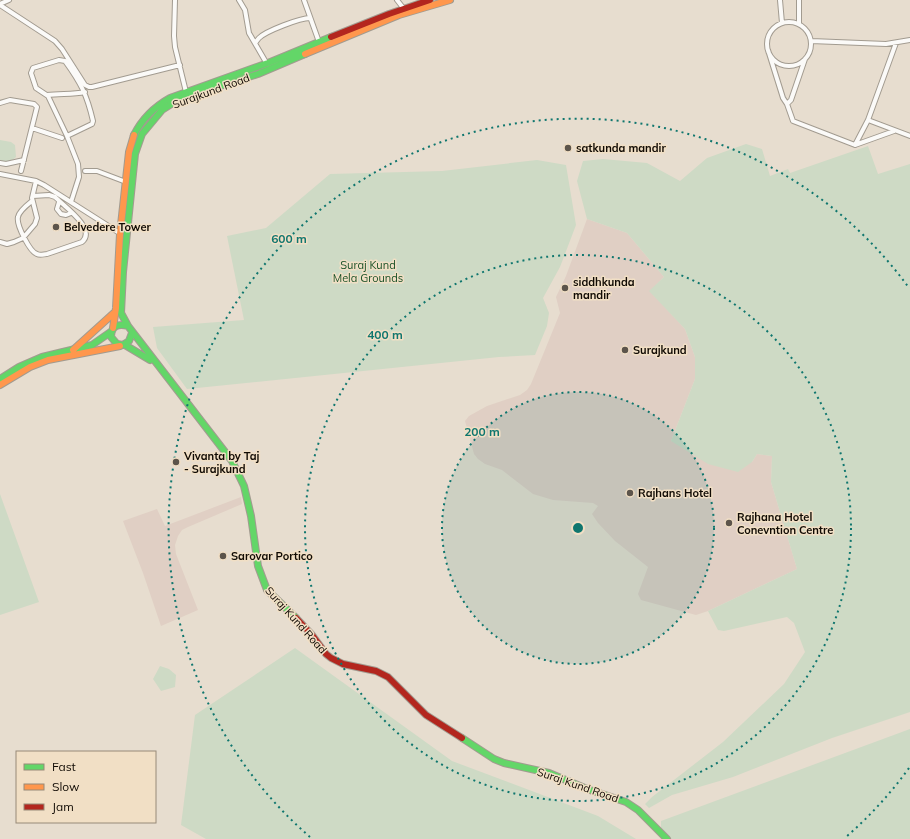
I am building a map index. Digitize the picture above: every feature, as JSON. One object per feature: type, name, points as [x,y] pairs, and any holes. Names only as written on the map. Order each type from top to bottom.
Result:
[{"type":"main road","name":"Surajkund Road","points":[[112,329],[134,159],[137,146],[146,128],[156,115],[186,95],[258,74],[430,0]]},
{"type":"main road","name":"Surajkund Road","points":[[128,326],[121,313],[126,182],[130,147],[138,129],[150,114],[160,104],[267,64],[319,42],[404,11],[450,0]]},
{"type":"main road","points":[[72,350],[115,312]]},
{"type":"main road","points":[[0,379],[35,359],[50,354],[92,345],[118,325],[128,326],[132,333],[130,341],[123,345],[48,360],[30,367],[0,385]]},
{"type":"main road","points":[[112,329],[111,337],[116,344],[123,345],[157,364]]},
{"type":"main road","name":"Suraj Kund Road","points":[[132,333],[232,461],[244,486],[251,516],[258,567],[264,586],[312,635],[326,654],[337,662],[376,672],[388,677],[426,715],[494,759],[504,763],[550,773],[587,789],[626,802],[638,810],[667,839]]},
{"type":"street","points":[[9,0],[0,5],[55,41],[62,49],[85,85],[88,87],[141,76],[180,65]]},
{"type":"street","points":[[175,0],[175,47],[186,95]]},
{"type":"street","points":[[239,0],[244,10],[249,32],[267,64]]},
{"type":"street","points":[[304,0],[319,42]]},
{"type":"street","points":[[397,0],[404,11]]},
{"type":"street","points":[[780,0],[782,23]]},
{"type":"street","points":[[799,0],[800,24]]},
{"type":"street","points":[[255,43],[260,37],[302,19],[310,18]]},
{"type":"street","points":[[787,104],[791,100],[805,59],[810,51],[811,40],[807,31],[800,24],[791,22],[782,23],[770,34],[768,50],[783,98],[794,122],[854,145],[894,131]]},
{"type":"street","points":[[811,40],[886,44],[910,40]]},
{"type":"street","points":[[854,145],[868,120],[896,43]]},
{"type":"street","points":[[768,50],[772,58],[780,64],[789,66],[798,64],[805,59]]},
{"type":"street","points":[[67,136],[93,123],[85,92],[77,77],[65,62],[59,60],[33,68],[31,70],[36,88],[47,94],[62,93],[72,95],[85,92]]},
{"type":"street","points":[[47,94],[67,136],[80,172],[71,202]]},
{"type":"street","points":[[0,103],[10,100],[36,105],[37,109],[21,171]]},
{"type":"street","points":[[868,120],[910,136]]},
{"type":"street","points":[[32,128],[62,138]]},
{"type":"street","points":[[24,160],[1,163],[0,173],[44,185],[123,236]]},
{"type":"street","points":[[85,170],[97,171],[126,182]]},
{"type":"street","points":[[0,242],[10,244],[24,236],[37,221],[32,201],[36,182]]},
{"type":"street","points":[[32,201],[18,216],[19,226],[29,247],[36,254],[41,255],[82,242],[87,235],[79,219],[59,202],[49,195],[33,196]]},
{"type":"street","points":[[59,202],[57,209],[61,214],[66,215],[71,212]]},
{"type":"shaded area","name":"Rajhans Hotel","points":[[587,219],[627,233],[664,277],[650,291],[685,329],[695,357],[695,379],[671,441],[752,462],[757,454],[772,456],[771,482],[797,569],[708,611],[696,615],[641,600],[638,594],[648,567],[615,541],[598,523],[592,514],[598,506],[593,503],[553,500],[533,494],[502,470],[485,464],[474,454],[465,421],[469,416],[487,406],[520,395],[527,390],[531,384],[560,313],[556,297],[566,276]]},
{"type":"shaded area","points":[[241,497],[242,504],[182,530],[178,536],[175,545],[176,554],[198,610],[161,626],[123,521],[157,509],[165,526]]},
{"type":"green space","points":[[0,140],[11,142],[15,145],[16,157],[9,163],[0,162]]},
{"type":"green space","points":[[746,144],[762,149],[770,176],[788,169],[790,173],[868,146],[878,174],[910,164],[910,712],[832,738],[733,777],[672,795],[649,808],[645,804],[652,797],[723,742],[784,684],[805,652],[794,623],[787,617],[724,631],[718,630],[708,611],[797,569],[771,482],[772,456],[757,454],[752,462],[738,472],[708,464],[671,441],[695,379],[695,357],[685,329],[649,291],[664,277],[627,233],[587,219],[577,181],[583,161],[603,159],[647,163],[680,181],[707,158]]},
{"type":"green space","name":"Suraj Kund Mela Grounds","points":[[537,160],[566,165],[576,225],[560,267],[543,298],[549,313],[547,326],[535,355],[499,357],[187,389],[157,348],[153,327],[244,320],[227,236],[266,228],[330,174],[442,171]]},
{"type":"green space","points":[[0,494],[39,602],[0,615]]},
{"type":"green space","points":[[295,648],[452,761],[598,816],[636,839],[206,839],[181,825],[195,715]]},
{"type":"green space","points":[[160,666],[169,669],[176,675],[175,687],[161,691],[153,679]]},
{"type":"green space","points":[[910,729],[910,839],[671,839],[661,828],[661,821]]},
{"type":"traffic: fast","points":[[134,135],[149,114],[170,98],[268,63],[331,37]]},
{"type":"traffic: fast","points":[[128,326],[121,313],[123,272],[135,154],[142,134],[162,110],[173,103],[186,97],[258,74],[305,54]]},
{"type":"traffic: fast","points":[[132,333],[129,341],[123,345],[117,344],[111,337],[112,330],[116,326],[128,326],[232,461],[244,486],[251,516],[258,566],[267,590],[296,618]]},
{"type":"traffic: fast","points":[[0,379],[19,367],[42,357],[92,345],[112,331]]},
{"type":"traffic: fast","points":[[125,345],[150,360]]},
{"type":"traffic: fast","points":[[462,738],[494,759],[504,763],[549,773],[587,789],[626,802],[638,810],[667,839]]},
{"type":"traffic: slow","points":[[305,54],[399,15],[450,0]]},
{"type":"traffic: slow","points":[[113,328],[116,308],[120,234],[129,152],[134,135]]},
{"type":"traffic: slow","points":[[73,350],[115,312]]},
{"type":"traffic: slow","points":[[0,385],[30,367],[48,360],[120,346]]},
{"type":"traffic: jam","points":[[331,37],[389,14],[430,0]]},
{"type":"traffic: jam","points":[[296,618],[331,658],[343,664],[376,671],[388,677],[426,715],[462,738]]},
{"type":"place","name":"satkunda mandir","points":[[568,148]]},
{"type":"place","name":"Belvedere Tower","points":[[56,227]]},
{"type":"place","name":"siddhkunda mandir","points":[[565,288]]},
{"type":"place","name":"Surajkund","points":[[625,350]]},
{"type":"place","name":"Vivanta by Taj - Surajkund","points":[[176,462]]},
{"type":"place","name":"Rajhans Hotel","points":[[630,493]]},
{"type":"place","name":"Rajhana Hotel Conevntion Centre","points":[[729,523]]},
{"type":"place","name":"Sarovar Portico","points":[[223,556]]}]
